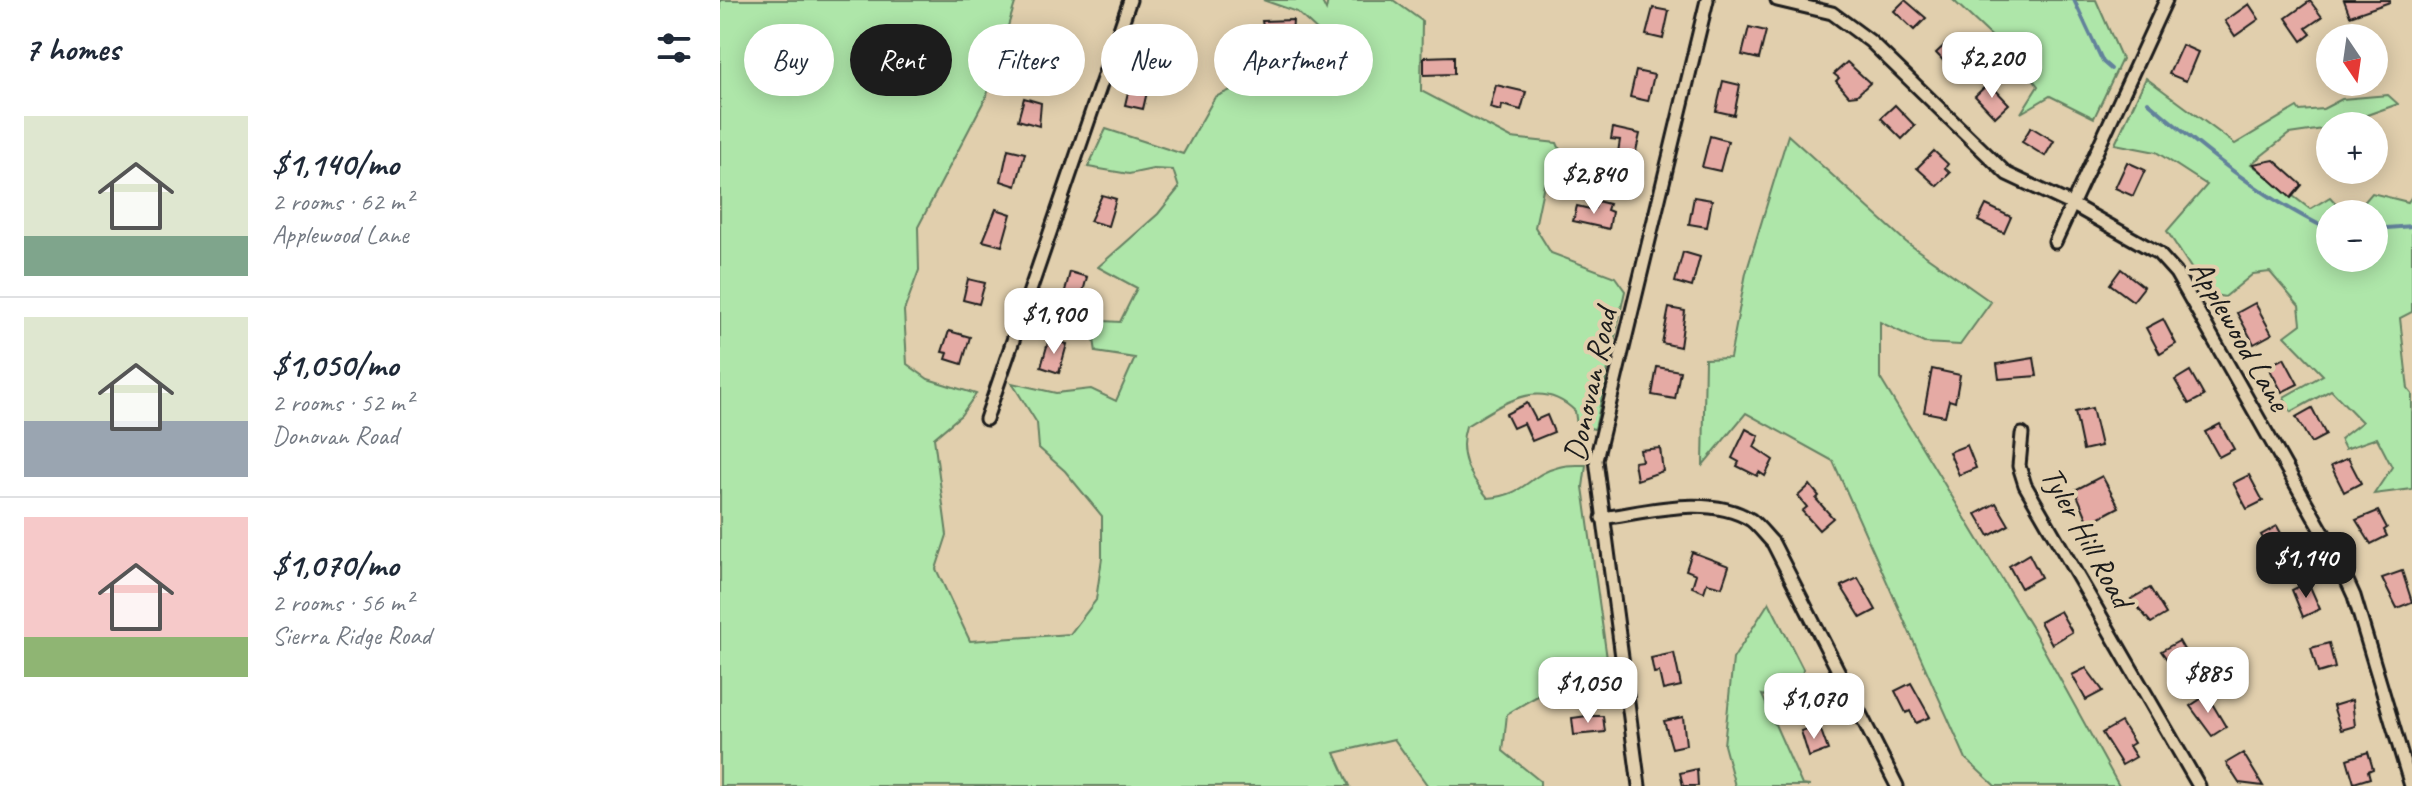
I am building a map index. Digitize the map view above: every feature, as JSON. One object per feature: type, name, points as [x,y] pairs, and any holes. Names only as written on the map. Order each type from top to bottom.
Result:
[{"type":"street","points":[[986,419],[1130,0]]},
{"type":"street","name":"Donovan Road","points":[[1639,786],[1596,460],[1707,0]]},
{"type":"street","name":"Applewood Lane","points":[[1777,0],[1832,13],[1870,41],[2007,174],[2073,205],[2158,253],[2176,273],[2338,561],[2354,596],[2411,786]]},
{"type":"street","points":[[2055,242],[2166,0]]},
{"type":"street","name":"Tyler Hill Road","points":[[2022,434],[2019,466],[2025,485],[2199,786]]},
{"type":"street","points":[[1602,518],[1683,507],[1724,509],[1751,521],[1773,543],[1897,786]]},
{"type":"green space","points":[[720,0],[1016,0],[1009,24],[968,24],[968,96],[986,96],[918,227],[919,270],[904,311],[907,364],[928,379],[976,394],[961,415],[934,438],[947,535],[936,569],[970,641],[1070,634],[1096,600],[1102,558],[1102,516],[1065,471],[1039,448],[1037,423],[1012,383],[1056,393],[1091,389],[1116,401],[1135,358],[1096,352],[1093,333],[1103,321],[1120,322],[1137,288],[1098,267],[1158,214],[1179,188],[1173,170],[1153,169],[1129,174],[1088,167],[1106,129],[1183,154],[1217,96],[1373,96],[1373,24],[1310,24],[1297,12],[1263,0],[1321,0],[1326,10],[1328,0],[1393,0],[1422,21],[1421,91],[1511,138],[1557,143],[1568,167],[1544,184],[1535,227],[1551,253],[1615,277],[1625,291],[1595,429],[1577,426],[1575,411],[1561,401],[1548,395],[1534,395],[1507,402],[1466,426],[1463,446],[1470,473],[1488,498],[1511,493],[1540,475],[1565,465],[1586,465],[1583,487],[1609,673],[1556,688],[1507,714],[1503,751],[1540,781],[1540,786],[1428,786],[1394,739],[1335,753],[1350,786],[720,786]]},
{"type":"green space","points":[[1953,0],[2096,0],[2122,59],[2094,118],[2050,96],[2021,113],[2038,86],[2018,61]]},
{"type":"green space","points":[[2146,78],[2235,144],[2297,107],[2300,111],[2323,109],[2342,99],[2388,95],[2398,104],[2375,112],[2316,112],[2316,130],[2289,134],[2251,164],[2310,209],[2316,205],[2316,272],[2388,272],[2388,200],[2366,200],[2372,193],[2408,202],[2412,196],[2412,312],[2400,318],[2408,389],[2412,394],[2412,489],[2374,494],[2392,467],[2377,438],[2345,449],[2340,439],[2362,422],[2331,390],[2291,412],[2284,397],[2323,375],[2285,336],[2301,324],[2299,306],[2270,272],[2253,274],[2225,297],[2208,294],[2167,231],[2207,185],[2156,152],[2115,144]]},
{"type":"green space","points":[[1788,135],[1906,242],[1991,302],[1960,345],[1924,343],[1880,322],[1880,378],[2033,630],[2119,786],[1995,786],[1966,759],[1833,461],[1746,413],[1703,465],[1705,359],[1730,358],[1746,273]]},
{"type":"green space","points":[[1769,602],[1803,669],[1799,704],[1762,695],[1802,785],[1810,786],[1735,786],[1724,745],[1733,659]]},
{"type":"building","points":[[1905,0],[1926,18],[1914,30],[1894,11]]},
{"type":"building","points":[[2344,0],[2390,0],[2390,2],[2350,16]]},
{"type":"building","points":[[2310,1],[2322,17],[2306,28],[2311,34],[2302,41],[2286,18]]},
{"type":"building","points":[[2249,4],[2259,19],[2235,36],[2225,21]]},
{"type":"building","points":[[1653,8],[1669,11],[1663,39],[1646,35]]},
{"type":"building","points":[[1293,20],[1293,24],[1263,24],[1262,21]]},
{"type":"building","points":[[1749,27],[1766,31],[1759,59],[1742,55]]},
{"type":"building","points":[[1949,41],[1968,61],[1955,73],[1936,53]]},
{"type":"building","points":[[2182,45],[2198,52],[2186,81],[2169,74]]},
{"type":"building","points":[[1454,56],[1454,74],[1424,75],[1424,57]]},
{"type":"building","points":[[1847,62],[1870,83],[1857,95],[1849,96],[1836,81],[1839,78],[1834,74]]},
{"type":"building","points":[[1636,71],[1654,75],[1648,101],[1630,97]]},
{"type":"building","points":[[1723,81],[1740,85],[1734,115],[1716,111]]},
{"type":"building","points":[[1989,83],[2009,104],[1995,117],[1975,96]]},
{"type":"building","points":[[1496,85],[1526,92],[1521,110],[1502,105],[1501,111],[1490,108]]},
{"type":"building","points":[[1127,96],[1146,96],[1143,109],[1125,105]]},
{"type":"building","points":[[1024,98],[1041,103],[1039,126],[1018,120]]},
{"type":"building","points":[[1895,105],[1915,126],[1902,139],[1881,118]]},
{"type":"building","points":[[2031,127],[2054,141],[2045,156],[2022,142]]},
{"type":"building","points":[[1613,128],[1640,134],[1632,168],[1616,165],[1620,140],[1611,139]]},
{"type":"building","points":[[1710,136],[1728,141],[1720,171],[1702,167]]},
{"type":"building","points":[[1008,149],[1025,153],[1016,186],[1001,181]]},
{"type":"building","points":[[1934,151],[1948,164],[1945,168],[1950,173],[1937,186],[1917,168]]},
{"type":"building","points":[[2274,160],[2302,185],[2291,198],[2253,164]]},
{"type":"building","points":[[2127,162],[2145,170],[2133,196],[2115,188]]},
{"type":"building","points":[[1102,195],[1116,199],[1108,226],[1090,221]]},
{"type":"building","points":[[1694,197],[1712,200],[1707,227],[1689,224]]},
{"type":"building","points":[[1597,201],[1609,204],[1607,210],[1612,212],[1609,229],[1573,221],[1577,206],[1595,208]]},
{"type":"building","points":[[1986,205],[2011,217],[2004,233],[1978,221]]},
{"type":"building","points":[[996,209],[1011,214],[1002,246],[983,241]]},
{"type":"building","points":[[1683,252],[1700,257],[1692,287],[1675,282]]},
{"type":"building","points":[[2121,269],[2144,287],[2133,301],[2110,284]]},
{"type":"building","points":[[1070,272],[1087,277],[1078,310],[1061,306]]},
{"type":"building","points":[[968,279],[985,283],[979,304],[963,300]]},
{"type":"building","points":[[2255,303],[2272,334],[2254,344],[2237,313]]},
{"type":"building","points":[[1669,308],[1685,311],[1680,347],[1662,343]]},
{"type":"building","points":[[2163,319],[2176,344],[2160,354],[2146,328]]},
{"type":"building","points":[[949,331],[970,337],[962,364],[946,359],[948,353],[942,352]]},
{"type":"building","points":[[1049,339],[1067,344],[1059,373],[1041,367]]},
{"type":"building","points":[[2034,358],[2037,376],[1999,379],[1997,364]]},
{"type":"building","points":[[2284,358],[2298,384],[2282,392],[2268,366]]},
{"type":"building","points":[[1657,367],[1680,371],[1675,399],[1652,395]]},
{"type":"building","points":[[1932,369],[1960,375],[1955,402],[1949,400],[1945,416],[1924,412]]},
{"type":"building","points":[[2190,371],[2204,396],[2189,404],[2175,380]]},
{"type":"building","points":[[1527,403],[1536,420],[1547,415],[1554,432],[1532,441],[1524,423],[1513,428],[1506,414]]},
{"type":"building","points":[[2092,408],[2101,446],[2083,450],[2075,412]]},
{"type":"building","points":[[2312,408],[2326,435],[2311,443],[2296,417]]},
{"type":"building","points":[[2220,424],[2234,449],[2219,457],[2205,432]]},
{"type":"building","points":[[1746,429],[1759,436],[1754,447],[1773,460],[1765,476],[1759,472],[1757,476],[1737,466],[1739,462],[1732,458]]},
{"type":"building","points":[[1967,445],[1976,468],[1959,475],[1949,452]]},
{"type":"building","points":[[1660,448],[1663,471],[1637,480],[1634,462],[1642,461],[1640,450]]},
{"type":"building","points":[[2348,458],[2361,483],[2344,492],[2331,466]]},
{"type":"building","points":[[2249,475],[2263,501],[2247,509],[2233,483]]},
{"type":"building","points":[[2102,476],[2119,507],[2089,523],[2075,490]]},
{"type":"building","points":[[1810,485],[1819,496],[1816,499],[1833,518],[1819,530],[1802,511],[1807,507],[1798,496]]},
{"type":"building","points":[[1996,503],[2009,525],[1989,536],[1976,514]]},
{"type":"building","points":[[2378,511],[2387,528],[2384,530],[2387,536],[2371,544],[2356,520]]},
{"type":"building","points":[[2277,526],[2291,551],[2275,560],[2261,535]]},
{"type":"building","points":[[1692,552],[1729,566],[1722,587],[1707,583],[1704,592],[1692,587],[1696,574],[1686,570]]},
{"type":"building","points":[[2029,554],[2041,577],[2021,588],[2009,566]]},
{"type":"building","points":[[2402,571],[2412,602],[2397,608],[2382,578]]},
{"type":"building","points":[[1858,578],[1876,610],[1861,618],[1841,586]]},
{"type":"building","points":[[2308,582],[2320,609],[2303,617],[2292,590]]},
{"type":"building","points":[[2150,588],[2166,614],[2151,623],[2131,599]]},
{"type":"building","points":[[2060,611],[2072,632],[2052,644],[2040,622]]},
{"type":"building","points":[[2179,641],[2195,669],[2181,678],[2161,651]]},
{"type":"building","points":[[2329,643],[2335,668],[2318,673],[2311,648]]},
{"type":"building","points":[[1674,653],[1681,686],[1663,690],[1659,672],[1654,673],[1651,658]]},
{"type":"building","points":[[2086,668],[2103,691],[2086,700],[2072,675]]},
{"type":"building","points":[[1911,683],[1930,717],[1916,723],[1910,711],[1906,713],[1895,691]]},
{"type":"building","points":[[2207,695],[2226,727],[2212,736],[2190,706]]},
{"type":"building","points":[[2352,700],[2355,726],[2341,730],[2333,706]]},
{"type":"building","points":[[1603,716],[1605,732],[1574,735],[1572,718]]},
{"type":"building","points":[[1683,717],[1686,745],[1672,748],[1664,721]]},
{"type":"building","points":[[2121,722],[2134,743],[2129,746],[2136,757],[2122,765],[2102,733]]},
{"type":"building","points":[[1819,725],[1828,750],[1809,757],[1801,731]]},
{"type":"building","points":[[2368,752],[2373,769],[2368,771],[2370,778],[2354,783],[2347,759]]},
{"type":"building","points":[[2243,753],[2263,786],[2239,783],[2226,763]]},
{"type":"building","points":[[1697,769],[1698,786],[1683,786],[1680,773]]},
{"type":"waterway","points":[[2074,0],[2103,62],[2111,69]]},
{"type":"waterway","points":[[2148,102],[2213,156],[2281,203],[2316,223]]},
{"type":"waterway","points":[[2388,228],[2412,226]]}]
